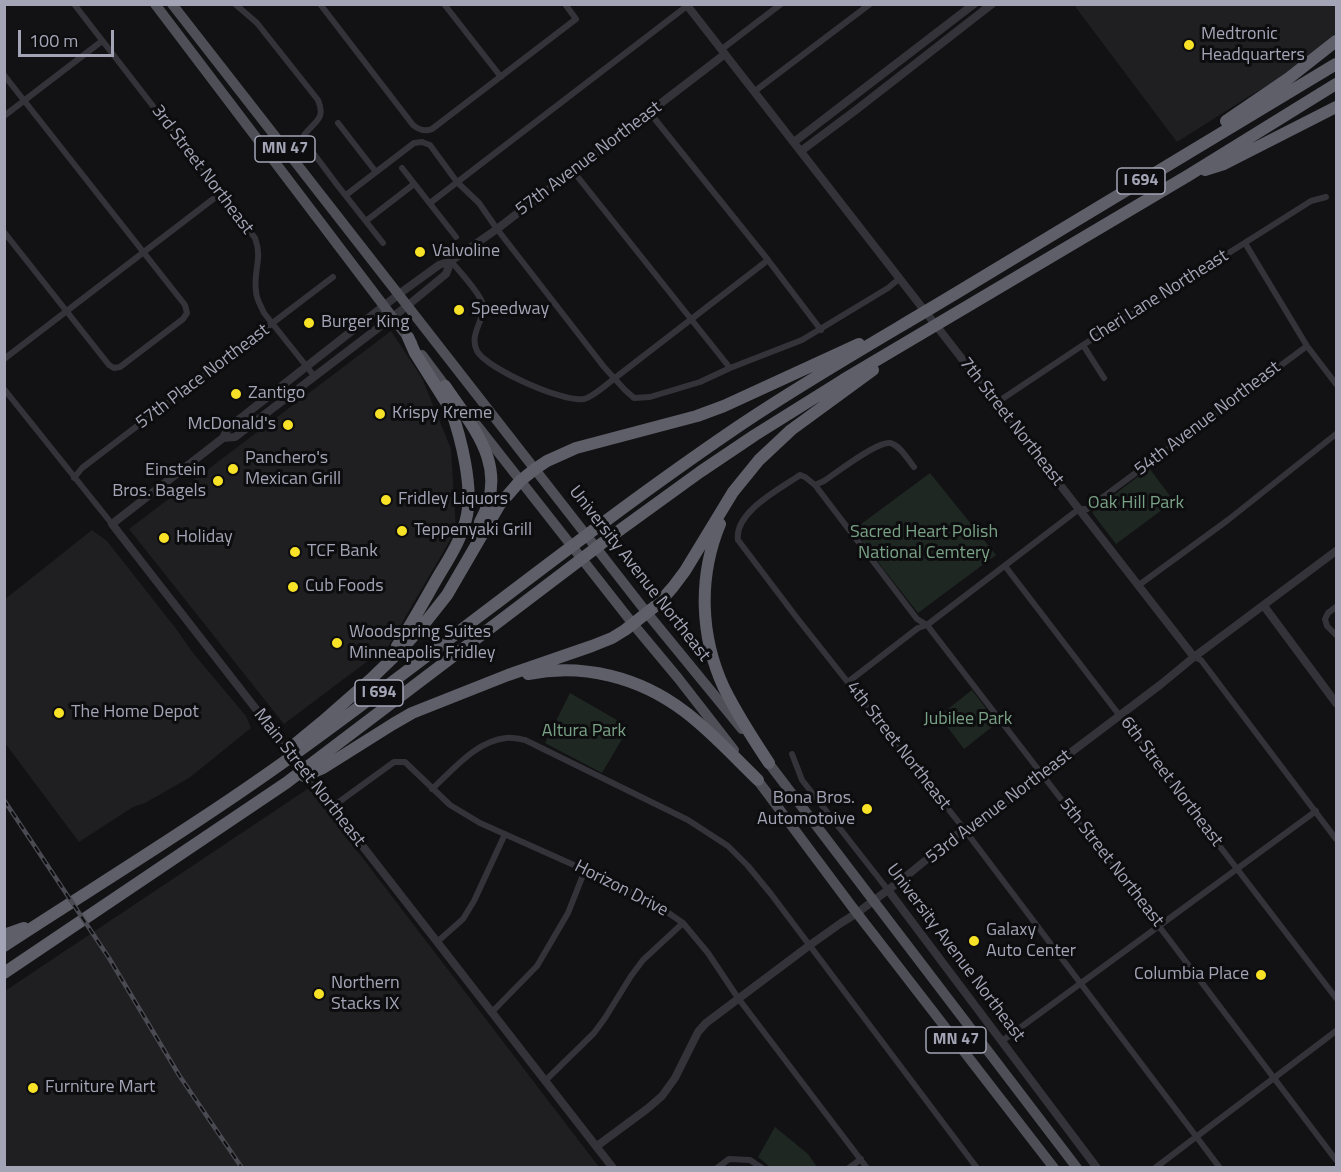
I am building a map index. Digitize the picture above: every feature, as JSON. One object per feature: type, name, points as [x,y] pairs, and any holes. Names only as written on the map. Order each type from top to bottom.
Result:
[{"type":"highway","points":[[1096,209],[1289,78],[1335,43]]},
{"type":"highway","name":"I 694","points":[[4,946],[292,756],[362,706],[603,523],[745,422],[1336,64]]},
{"type":"highway","name":"I 694","points":[[4,973],[286,783],[613,535],[755,435],[956,312],[1190,175],[1336,84]]},
{"type":"highway","points":[[1190,175],[1224,164],[1336,107]]},
{"type":"highway","points":[[189,826],[308,734],[361,688],[408,642],[447,595],[500,504],[520,481],[535,469],[576,448],[697,416],[734,402],[912,320]]},
{"type":"highway","points":[[286,783],[323,768],[404,717],[508,675],[604,642],[619,634],[663,599],[679,579],[733,492],[751,469],[791,430],[922,333]]},
{"type":"highway","points":[[361,688],[406,632],[457,544],[468,513],[468,485],[461,443],[451,410],[408,337]]},
{"type":"highway","points":[[408,642],[436,600],[483,517],[492,490],[491,465],[484,446],[445,386]]},
{"type":"highway","points":[[751,469],[733,497],[715,537],[706,570],[704,610],[709,642],[720,678],[734,706],[769,763]]},
{"type":"highway","points":[[458,695],[510,678],[543,672],[582,670],[609,675],[651,690],[683,710],[758,780]]},
{"type":"highway","points":[[4,935],[39,923]]},
{"type":"main road","name":"University Avenue Northeast","points":[[155,4],[445,386],[758,780],[857,913],[1054,1167]]},
{"type":"main road","name":"University Avenue Northeast","points":[[172,4],[647,613],[769,763],[1077,1167]]},
{"type":"street","name":"3rd Street Northeast","points":[[74,4],[255,238],[260,256],[256,271],[256,294],[264,313],[315,377]]},
{"type":"street","points":[[235,4],[257,23],[318,100],[321,116],[304,135],[305,142],[383,243]]},
{"type":"street","points":[[320,4],[413,125],[423,130],[432,129],[576,19],[565,4]]},
{"type":"street","points":[[444,4],[501,77]]},
{"type":"street","points":[[723,52],[780,4]]},
{"type":"street","points":[[755,91],[870,4]]},
{"type":"street","points":[[794,142],[974,4]]},
{"type":"street","points":[[801,151],[992,4]]},
{"type":"street","points":[[430,203],[687,5]]},
{"type":"street","name":"7th Street Northeast","points":[[687,5],[1194,657],[1200,660],[1336,839]]},
{"type":"street","points":[[4,116],[102,41]]},
{"type":"street","name":"57th Avenue Northeast","points":[[112,524],[223,438],[228,428],[399,294],[439,265],[451,261],[497,229],[650,112],[723,52]]},
{"type":"street","points":[[4,75],[185,305],[187,313],[183,319],[120,367],[114,368],[109,365],[4,231]]},
{"type":"street","points":[[872,82],[880,92]]},
{"type":"street","points":[[650,112],[821,330]]},
{"type":"street","points":[[338,123],[376,172]]},
{"type":"street","points":[[346,195],[414,143],[422,142],[430,145],[458,182],[479,203],[604,367],[634,398],[650,397],[700,382],[802,340],[899,279]]},
{"type":"street","points":[[402,168],[456,237]]},
{"type":"street","points":[[573,171],[730,368]]},
{"type":"street","points":[[366,221],[414,184]]},
{"type":"street","points":[[4,358],[221,193]]},
{"type":"street","name":"Cheri Lane Northeast","points":[[996,403],[1083,345],[1311,201],[1326,197]]},
{"type":"street","points":[[1245,243],[1307,346],[1336,384]]},
{"type":"street","points":[[451,261],[482,301],[482,315],[474,339],[480,355],[514,377],[573,399],[583,399],[615,378],[768,260]]},
{"type":"street","name":"57th Avenue Northeast","points":[[223,438],[235,437],[393,318],[446,274],[451,261]]},
{"type":"street","name":"57th Place Northeast","points":[[74,478],[82,468],[333,277]]},
{"type":"street","points":[[1083,345],[1104,378]]},
{"type":"street","name":"54th Avenue Northeast","points":[[848,682],[1079,509],[1087,509],[1307,346]]},
{"type":"street","name":"Main Street Northeast","points":[[4,389],[283,742],[613,1167]]},
{"type":"street","points":[[1139,585],[1228,520],[1336,434]]},
{"type":"street","points":[[814,485],[824,481],[877,445],[890,443],[897,447],[914,467]]},
{"type":"street","name":"4th Street Northeast","points":[[814,485],[806,477],[800,475],[766,499],[747,514],[737,533],[738,540],[964,829],[1220,1167]]},
{"type":"street","name":"5th Street Northeast","points":[[814,485],[917,619],[927,625],[1336,1160]]},
{"type":"street","name":"53rd Avenue Northeast","points":[[597,1146],[662,1096],[675,1078],[698,1032],[706,1023],[810,945],[874,901],[964,829],[1004,803],[1336,551]]},
{"type":"street","name":"6th Street Northeast","points":[[1005,566],[1336,998]]},
{"type":"street","points":[[1264,606],[1336,703]]},
{"type":"street","points":[[1336,607],[1328,613],[1325,619],[1327,626],[1336,635]]},
{"type":"street","points":[[432,789],[471,753],[488,743],[507,737],[525,740],[688,820],[728,846],[771,894],[978,1167]]},
{"type":"street","name":"University Avenue Northeast","points":[[792,754],[802,780],[1097,1167]]},
{"type":"street","name":"Horizon Drive","points":[[332,807],[394,762],[405,762],[450,805],[480,823],[657,904],[683,923],[708,953],[738,998],[867,1167]]},
{"type":"street","points":[[1002,1041],[1316,811]]},
{"type":"street","points":[[437,942],[463,919],[474,901],[505,834]]},
{"type":"street","points":[[492,1012],[537,966],[568,913],[585,870]]},
{"type":"street","points":[[545,1080],[594,1033],[643,960],[683,923]]},
{"type":"street","points":[[1155,1167],[1336,1031]]},
{"type":"street","points":[[717,1167],[729,1159],[750,1160],[762,1167]]},
{"type":"street","points":[[849,1167],[861,1159]]},
{"type":"shaded area","points":[[1074,5],[1336,5],[1336,33],[1328,42],[1284,76],[1177,142]]},
{"type":"shaded area","points":[[391,331],[422,378],[451,449],[456,530],[389,645],[284,724],[129,529]]},
{"type":"shaded area","points":[[92,530],[107,541],[193,653],[246,716],[251,728],[189,778],[145,803],[133,807],[79,842],[5,743],[4,600]]},
{"type":"shaded area","points":[[309,788],[599,1167],[5,1167],[5,991]]},
{"type":"green space","name":"Oak Hill Park","points":[[1149,468],[1174,501],[1116,544],[1093,511]]},
{"type":"green space","name":"Sacred Heart Polish National Cemtery","points":[[930,473],[996,555],[918,613],[853,530]]},
{"type":"green space","name":"Jubilee Park","points":[[972,690],[997,723],[964,749],[939,716]]},
{"type":"green space","name":"Altura Park","points":[[570,693],[629,727],[602,773],[545,743]]},
{"type":"green space","points":[[775,1127],[808,1154],[817,1167],[770,1167],[758,1157]]},
{"type":"railway","points":[[4,800],[109,958],[179,1075],[242,1168]]},
{"type":"place","name":"Medtronic Headquarters","points":[[1189,45]]},
{"type":"place","name":"Valvoline","points":[[420,252]]},
{"type":"place","name":"Speedway","points":[[459,310]]},
{"type":"place","name":"Burger King","points":[[309,323]]},
{"type":"place","name":"Zantigo","points":[[236,394]]},
{"type":"place","name":"Krispy Kreme","points":[[380,414]]},
{"type":"place","name":"McDonald's","points":[[288,425]]},
{"type":"place","name":"Panchero's Mexican Grill","points":[[233,469]]},
{"type":"place","name":"Einstein Bros. Bagels","points":[[218,481]]},
{"type":"place","name":"Fridley Liquors","points":[[386,500]]},
{"type":"place","name":"Teppenyaki Grill","points":[[402,531]]},
{"type":"place","name":"Holiday","points":[[164,538]]},
{"type":"place","name":"TCF Bank","points":[[295,552]]},
{"type":"place","name":"Cub Foods","points":[[293,587]]},
{"type":"place","name":"Woodspring Suites Minneapolis Fridley","points":[[337,643]]},
{"type":"place","name":"The Home Depot","points":[[59,713]]},
{"type":"place","name":"Bona Bros. Automotoive","points":[[867,809]]},
{"type":"place","name":"Galaxy Auto Center","points":[[974,941]]},
{"type":"place","name":"Columbia Place","points":[[1261,975]]},
{"type":"place","name":"Northern Stacks IX","points":[[319,994]]},
{"type":"place","name":"Furniture Mart","points":[[33,1088]]}]
